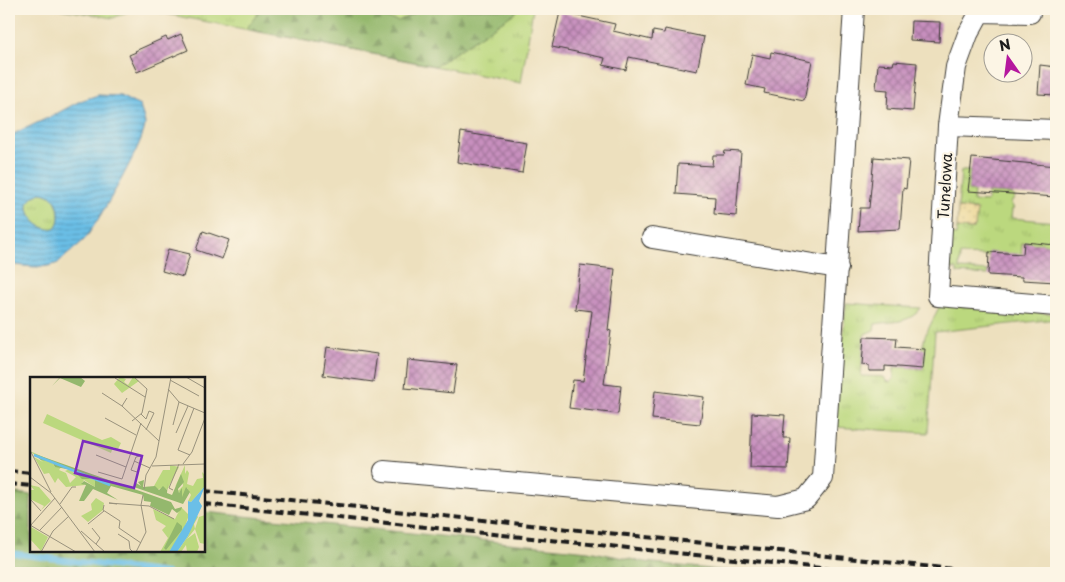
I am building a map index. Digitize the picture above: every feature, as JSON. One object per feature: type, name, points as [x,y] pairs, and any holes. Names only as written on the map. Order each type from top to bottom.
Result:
[{"type":"street","points":[[384,471],[778,506],[806,499],[822,478],[838,268],[854,9]]},
{"type":"street","name":"Tunelowa","points":[[1030,13],[980,12],[968,34],[956,66],[948,126],[938,296],[1056,306]]},
{"type":"street","points":[[948,126],[1056,130]]},
{"type":"street","points":[[652,238],[838,268]]},
{"type":"green space","points":[[60,9],[134,9],[113,18]]},
{"type":"green space","points":[[141,9],[533,9],[521,83]]},
{"type":"green space","points":[[261,9],[345,9],[398,21],[423,9],[516,9],[516,12],[435,66],[246,29]]},
{"type":"green space","points":[[961,171],[970,171],[968,191],[974,192],[973,201],[987,202],[988,193],[1012,194],[1015,197],[1011,203],[1014,209],[1012,209],[1011,218],[1056,222],[1056,245],[1022,243],[1021,258],[989,252],[989,256],[960,255],[959,269],[988,271],[988,275],[957,273],[957,269],[948,269],[950,234],[956,235],[957,228],[971,229],[975,227],[975,209],[958,208]]},
{"type":"green space","points":[[41,193],[50,196],[55,201],[59,218],[56,227],[50,229],[42,227],[35,222],[30,214],[28,206],[31,199]]},
{"type":"green space","points":[[846,303],[921,308],[906,319],[875,324],[874,330],[865,334],[861,376],[884,377],[886,381],[890,382],[894,378],[894,367],[923,368],[925,350],[922,349],[925,336],[940,305],[1056,314],[1056,319],[935,332],[928,433],[835,427]]},
{"type":"green space","points":[[9,492],[30,495],[30,552],[205,552],[205,512],[588,551],[645,562],[746,573],[9,573]]},
{"type":"sand","points":[[958,208],[977,210],[975,227],[971,229],[957,228]]},
{"type":"water","points":[[98,95],[120,96],[140,106],[145,124],[138,147],[90,232],[58,263],[34,267],[9,264],[9,136],[80,101]],"holes":[[[41,193],[56,201],[59,213],[56,227],[50,229],[42,227],[35,222],[28,206],[31,199]]]},
{"type":"building","points":[[560,12],[615,24],[613,31],[652,40],[653,31],[664,33],[665,29],[704,37],[697,71],[629,57],[626,70],[603,65],[605,58],[552,47]]},
{"type":"building","points":[[911,21],[940,22],[939,42],[910,40]]},
{"type":"building","points":[[181,34],[188,50],[137,72],[129,55],[166,37],[168,40]]},
{"type":"building","points":[[771,52],[812,61],[804,101],[764,93],[765,89],[746,85],[752,54],[770,58]]},
{"type":"building","points":[[894,61],[917,63],[913,111],[887,109],[888,90],[876,89],[878,64],[893,65]]},
{"type":"building","points":[[1040,65],[1056,67],[1056,95],[1038,94]]},
{"type":"building","points":[[461,132],[527,143],[522,173],[457,162]]},
{"type":"building","points":[[725,151],[741,152],[736,216],[714,214],[715,197],[676,194],[678,164],[712,166],[713,155],[724,155]]},
{"type":"building","points":[[874,157],[909,160],[906,189],[903,188],[900,229],[858,231],[860,208],[869,208]]},
{"type":"building","points":[[972,158],[1056,166],[1056,197],[968,191]]},
{"type":"building","points":[[203,231],[229,240],[222,259],[196,250]]},
{"type":"building","points":[[1024,242],[1056,245],[1056,282],[988,275],[989,252],[1023,254]]},
{"type":"building","points":[[168,249],[190,254],[183,277],[162,271]]},
{"type":"building","points":[[580,265],[615,269],[608,330],[611,331],[604,384],[621,386],[618,414],[569,408],[573,380],[583,381],[592,311],[575,309]]},
{"type":"building","points":[[864,337],[897,338],[896,347],[925,349],[923,369],[885,366],[885,371],[869,371],[869,366],[862,365]]},
{"type":"building","points":[[327,347],[377,354],[373,382],[323,375]]},
{"type":"building","points":[[408,360],[457,365],[453,393],[405,388]]},
{"type":"building","points":[[655,391],[704,397],[700,424],[652,419]]},
{"type":"building","points":[[752,413],[785,415],[783,438],[790,438],[788,469],[750,468]]},
{"type":"waterway","points":[[9,553],[167,573]]},
{"type":"railway","points":[[9,471],[30,473]]},
{"type":"railway","points":[[9,484],[30,486]]},
{"type":"railway","points":[[205,491],[991,573]]},
{"type":"railway","points":[[205,504],[869,573]]}]
